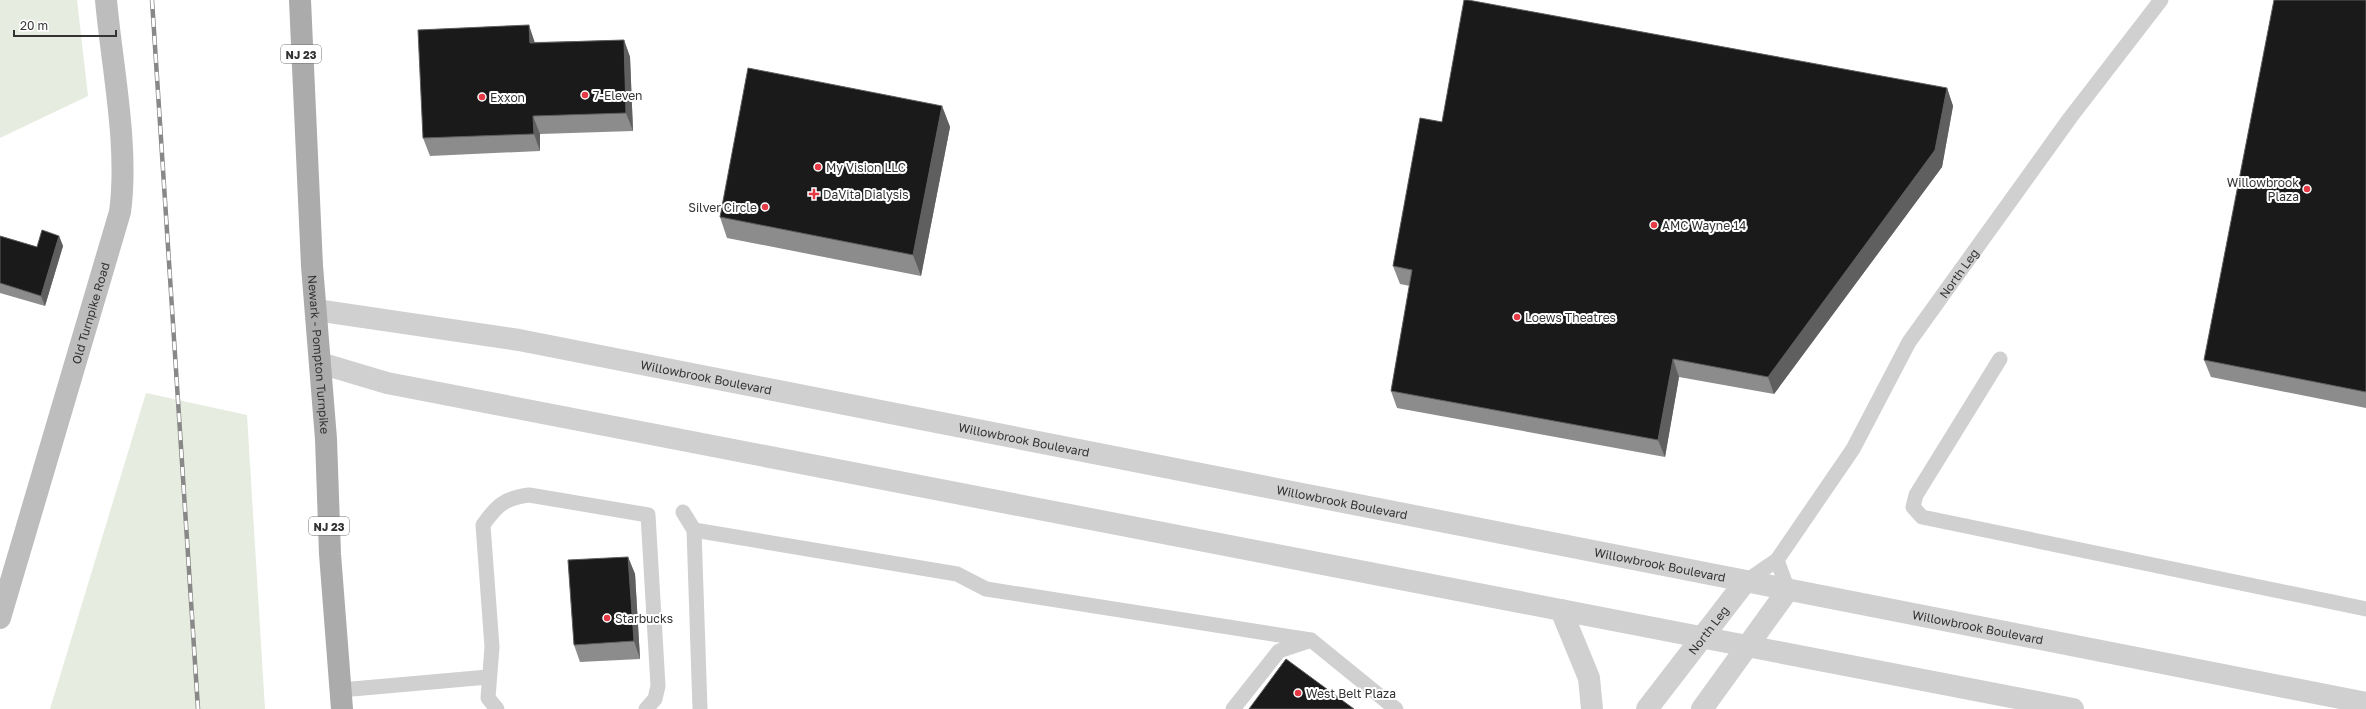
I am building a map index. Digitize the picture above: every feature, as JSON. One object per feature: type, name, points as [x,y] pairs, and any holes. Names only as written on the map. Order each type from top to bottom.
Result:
[{"type":"main road","name":"Newark - Pompton Turnpike","points":[[300,0],[316,310],[341,700]]},
{"type":"street","name":"Old Turnpike Road","points":[[0,618],[120,212],[124,183],[123,156],[106,0]]},
{"type":"street","name":"Willowbrook Boulevard","points":[[316,310],[519,340],[2366,703]]},
{"type":"street","points":[[320,363],[387,383],[2073,709]]},
{"type":"street","name":"North Leg","points":[[1648,709],[1745,582]]},
{"type":"street","points":[[1702,709],[1788,590]]},
{"type":"street","points":[[1561,610],[1589,678],[1592,709]]},
{"type":"lane","name":"North Leg","points":[[1745,582],[1777,560],[1853,449],[1909,342],[2070,118],[2161,0]]},
{"type":"lane","points":[[2000,359],[1916,495],[1913,507],[1922,517],[2366,609]]},
{"type":"lane","points":[[497,709],[488,698],[488,677],[492,647],[483,525],[491,513],[501,503],[512,497],[529,495],[648,515],[658,686],[654,699],[646,709]]},
{"type":"lane","points":[[683,512],[694,530],[700,709]]},
{"type":"lane","points":[[694,530],[957,574],[986,589],[1312,640],[1396,709]]},
{"type":"lane","points":[[1777,560],[1788,590]]},
{"type":"lane","points":[[1233,709],[1279,651],[1312,640]]},
{"type":"lane","points":[[341,700],[488,677]]},
{"type":"shaded area","points":[[0,0],[77,0],[88,96],[0,138]]},
{"type":"shaded area","points":[[146,393],[247,415],[265,709],[50,709]]},
{"type":"building","name":"AMC Wayne 14","points":[[1464,0],[1947,88],[1935,150],[1768,377],[1673,359],[1658,440],[1391,391],[1412,270],[1393,266],[1420,118],[1442,122]]},
{"type":"building","name":"Willowbrook Plaza","points":[[2274,0],[2366,0],[2366,392],[2204,360]]},
{"type":"building","points":[[529,25],[530,43],[624,40],[626,113],[533,116],[534,134],[423,138],[418,30]]},
{"type":"building","points":[[748,68],[942,106],[913,255],[720,217]]},
{"type":"building","points":[[42,230],[59,236],[41,296],[0,283],[0,236],[37,247]]},
{"type":"building","name":"Starbucks","points":[[628,557],[634,641],[574,645],[568,560]]},
{"type":"building","points":[[1286,659],[1354,709],[1249,709]]},
{"type":"railway","points":[[152,0],[198,709]]},
{"type":"place","name":"7-Eleven","points":[[585,95]]},
{"type":"place","name":"Exxon","points":[[482,97]]},
{"type":"place","name":"My Vision LLC","points":[[818,167]]},
{"type":"place","name":"Willowbrook Plaza","points":[[2307,189]]},
{"type":"place","name":"DaVita Dialysis","points":[[814,194]]},
{"type":"place","name":"Silver Circle","points":[[765,207]]},
{"type":"place","name":"AMC Wayne 14","points":[[1654,225]]},
{"type":"place","name":"Loews Theatres","points":[[1517,317]]},
{"type":"place","name":"Starbucks","points":[[607,618]]},
{"type":"place","name":"West Belt Plaza","points":[[1298,693]]}]
